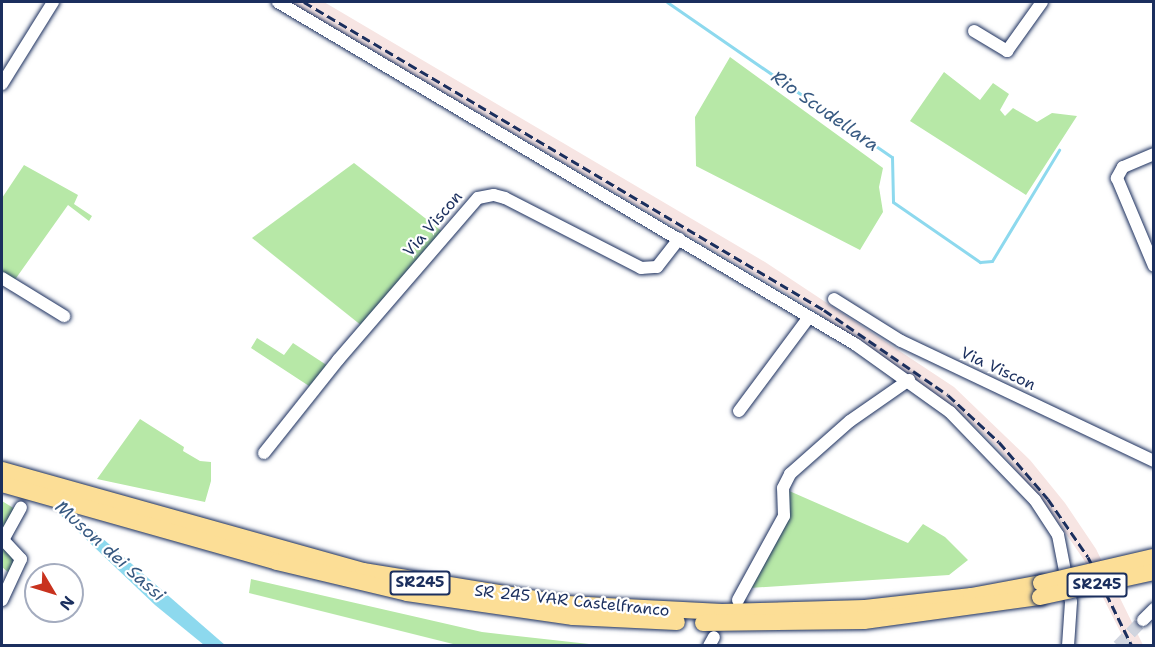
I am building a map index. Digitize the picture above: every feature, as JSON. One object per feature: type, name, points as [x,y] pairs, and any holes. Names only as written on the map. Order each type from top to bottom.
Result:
[{"type":"highway","name":"SR 245 VAR Castelfranco","points":[[2,470],[363,571],[502,596],[612,608],[722,612],[865,608],[1041,590],[1154,557]]},
{"type":"highway","name":"SR 245 VAR Castelfranco","points":[[2,484],[152,528],[389,589],[573,617],[734,624],[864,621],[1154,572]]},
{"type":"street","points":[[2,84],[53,2]]},
{"type":"street","points":[[278,2],[809,317],[909,380],[950,412],[1035,500],[1051,523],[1066,563],[1071,602],[1068,645]]},
{"type":"street","points":[[974,31],[1007,51],[1042,2]]},
{"type":"street","points":[[1154,154],[1123,167],[1118,181],[1154,266]]},
{"type":"street","name":"Via Viscon","points":[[264,453],[346,351],[478,198],[495,195],[505,198],[641,268],[657,267],[679,239]]},
{"type":"street","points":[[2,278],[64,316]]},
{"type":"street","name":"Via Viscon","points":[[834,299],[901,341],[1154,461]]},
{"type":"street","points":[[739,411],[809,317]]},
{"type":"street","points":[[738,600],[784,516],[783,488],[790,474],[850,421],[909,380]]},
{"type":"street","points":[[2,600],[21,559],[3,540],[21,508]]},
{"type":"street","points":[[1143,620],[1154,609]]},
{"type":"shaded area","points":[[290,2],[324,2],[765,262],[954,387],[1030,460],[1065,503],[1096,549],[1143,645],[1127,645],[1084,560],[1051,512],[996,446],[955,408],[806,305]]},
{"type":"green space","points":[[730,57],[883,168],[879,187],[883,212],[860,250],[696,166],[695,117]]},
{"type":"green space","points":[[944,72],[980,100],[993,83],[1009,94],[1000,110],[1005,116],[1013,108],[1037,122],[1052,113],[1077,116],[1026,195],[910,121]]},
{"type":"green space","points":[[354,163],[443,232],[362,326],[252,238]]},
{"type":"green space","points":[[24,165],[78,195],[74,204],[92,216],[89,221],[68,205],[14,281],[2,274],[2,198]]},
{"type":"green space","points":[[257,338],[284,355],[293,343],[328,366],[309,386],[251,348]]},
{"type":"green space","points":[[140,419],[184,447],[183,451],[200,461],[211,462],[211,481],[205,502],[97,479]]},
{"type":"green space","points":[[787,490],[908,543],[923,524],[945,537],[968,560],[949,575],[749,588],[776,539]]},
{"type":"green space","points":[[2,501],[15,509],[2,534]]},
{"type":"green space","points":[[2,543],[18,559],[9,573],[2,567]]},
{"type":"green space","points":[[251,579],[482,632],[598,645],[457,645],[249,593]]},
{"type":"water","name":"Muson dei Sassi","points":[[50,505],[71,511],[225,645],[204,645],[155,605]]},
{"type":"waterway","name":"Rio Scudellara","points":[[667,2],[892,157],[893,202],[980,262],[992,261],[1059,150]]},
{"type":"tunnel","points":[[1118,646],[1143,620]]},
{"type":"railway","points":[[304,2],[824,310],[948,395],[999,442],[1048,499],[1088,557],[1132,646]]}]
